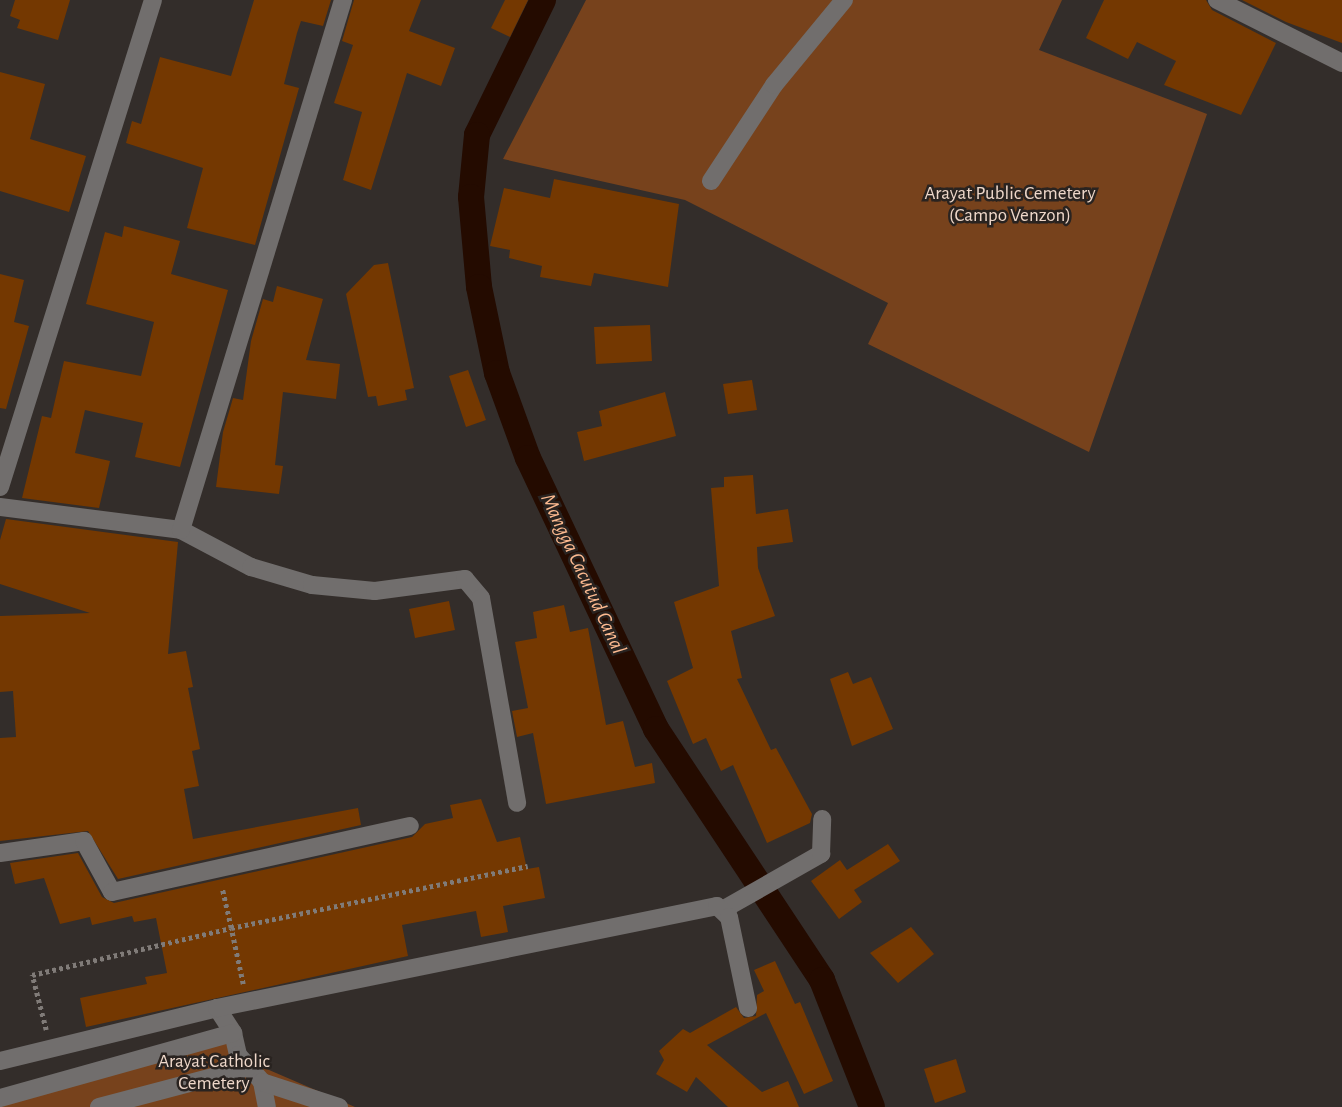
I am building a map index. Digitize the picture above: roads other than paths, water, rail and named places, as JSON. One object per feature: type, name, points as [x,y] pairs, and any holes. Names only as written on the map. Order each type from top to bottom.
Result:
[{"type":"street","points":[[0,487],[153,0]]},
{"type":"street","points":[[181,530],[343,0]]},
{"type":"street","points":[[711,181],[774,85],[844,0]]},
{"type":"street","points":[[1217,0],[1342,63]]},
{"type":"street","points":[[0,507],[181,530],[251,568],[312,585],[375,592],[465,579],[475,585],[517,803]]},
{"type":"street","points":[[1,1057],[217,1008],[717,906],[731,906],[802,866],[825,845],[822,819]]},
{"type":"street","points":[[0,853],[84,841],[112,892],[410,826]]},
{"type":"street","points":[[731,906],[748,1008]]},
{"type":"street","points":[[217,1008],[233,1032],[247,1068],[262,1082],[299,1100],[331,1105]]},
{"type":"street","points":[[0,1098],[233,1032]]},
{"type":"street","points":[[99,1107],[126,1104],[247,1068]]},
{"type":"street","points":[[262,1082],[267,1107]]},
{"type":"waterway","name":"Mangga Cacutud Canal","points":[[543,0],[477,135],[471,197],[479,287],[497,373],[528,458],[656,729],[822,980],[872,1107]]},
{"type":"park label","name":"Arayat Public Cemetery (Campo Venzon)","points":[[1010,205]]},
{"type":"park label","name":"Arayat Catholic Cemetery","points":[[214,1073]]}]
